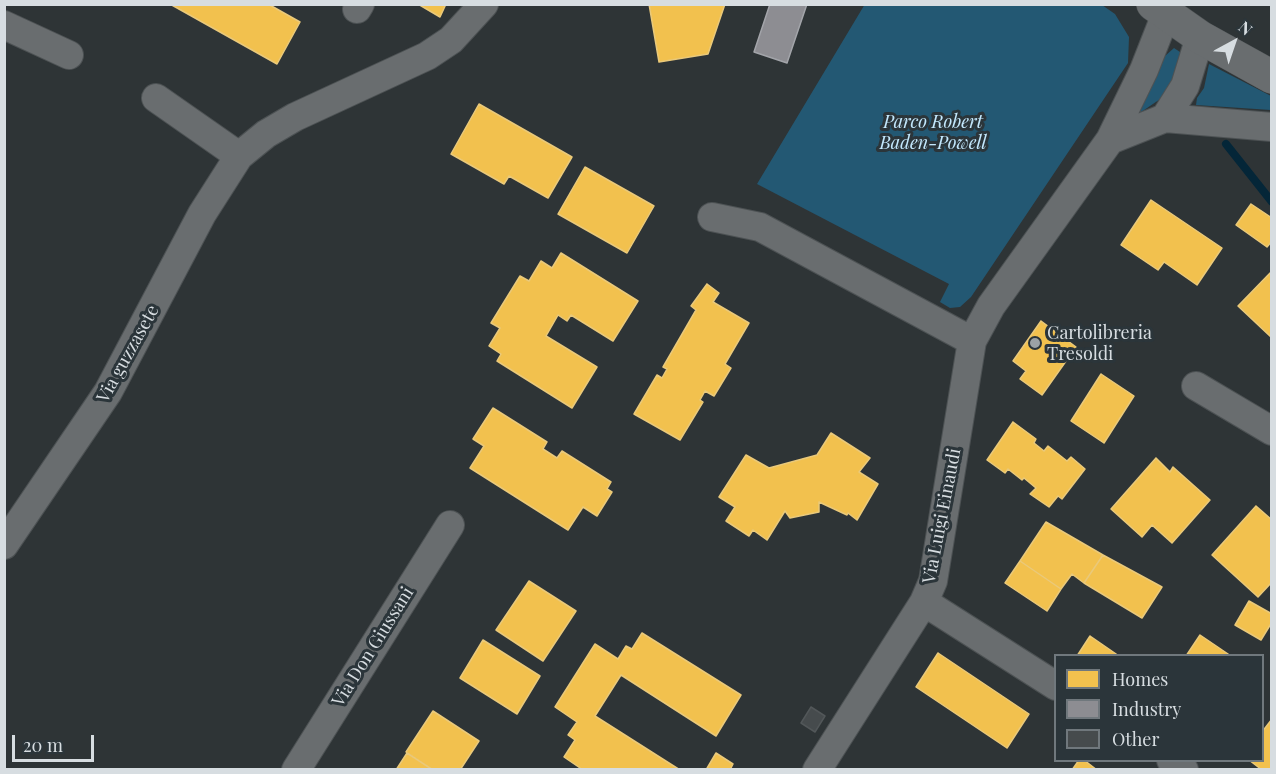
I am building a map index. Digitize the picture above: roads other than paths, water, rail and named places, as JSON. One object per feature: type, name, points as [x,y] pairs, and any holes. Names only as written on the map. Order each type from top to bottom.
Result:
[{"type":"street","name":"Via guzzasete","points":[[4,545],[108,392],[202,214],[239,156],[266,134],[295,117],[427,56],[450,40],[484,4]]},
{"type":"street","points":[[1159,9],[1200,37],[1272,76]]},
{"type":"street","name":"Via Luigi Einaudi","points":[[817,770],[924,602],[933,580],[972,341],[991,306],[1110,140],[1144,70],[1159,9]]},
{"type":"street","points":[[4,25],[69,55]]},
{"type":"street","points":[[1165,118],[1185,86],[1200,37]]},
{"type":"street","points":[[156,99],[239,156]]},
{"type":"street","points":[[1110,140],[1165,118],[1272,127]]},
{"type":"street","points":[[712,217],[760,228],[972,341]]},
{"type":"street","points":[[1196,386],[1272,431]]},
{"type":"street","name":"Via Don Giussani","points":[[296,770],[450,525]]},
{"type":"street","points":[[924,602],[1054,685]]},
{"type":"waterway","points":[[1226,144],[1272,202]]},
{"type":"place","name":"Cartolibreria Tresoldi","points":[[1035,343]]},
{"type":"park label","name":"Parco Robert Baden-Powell","points":[[933,132]]}]
